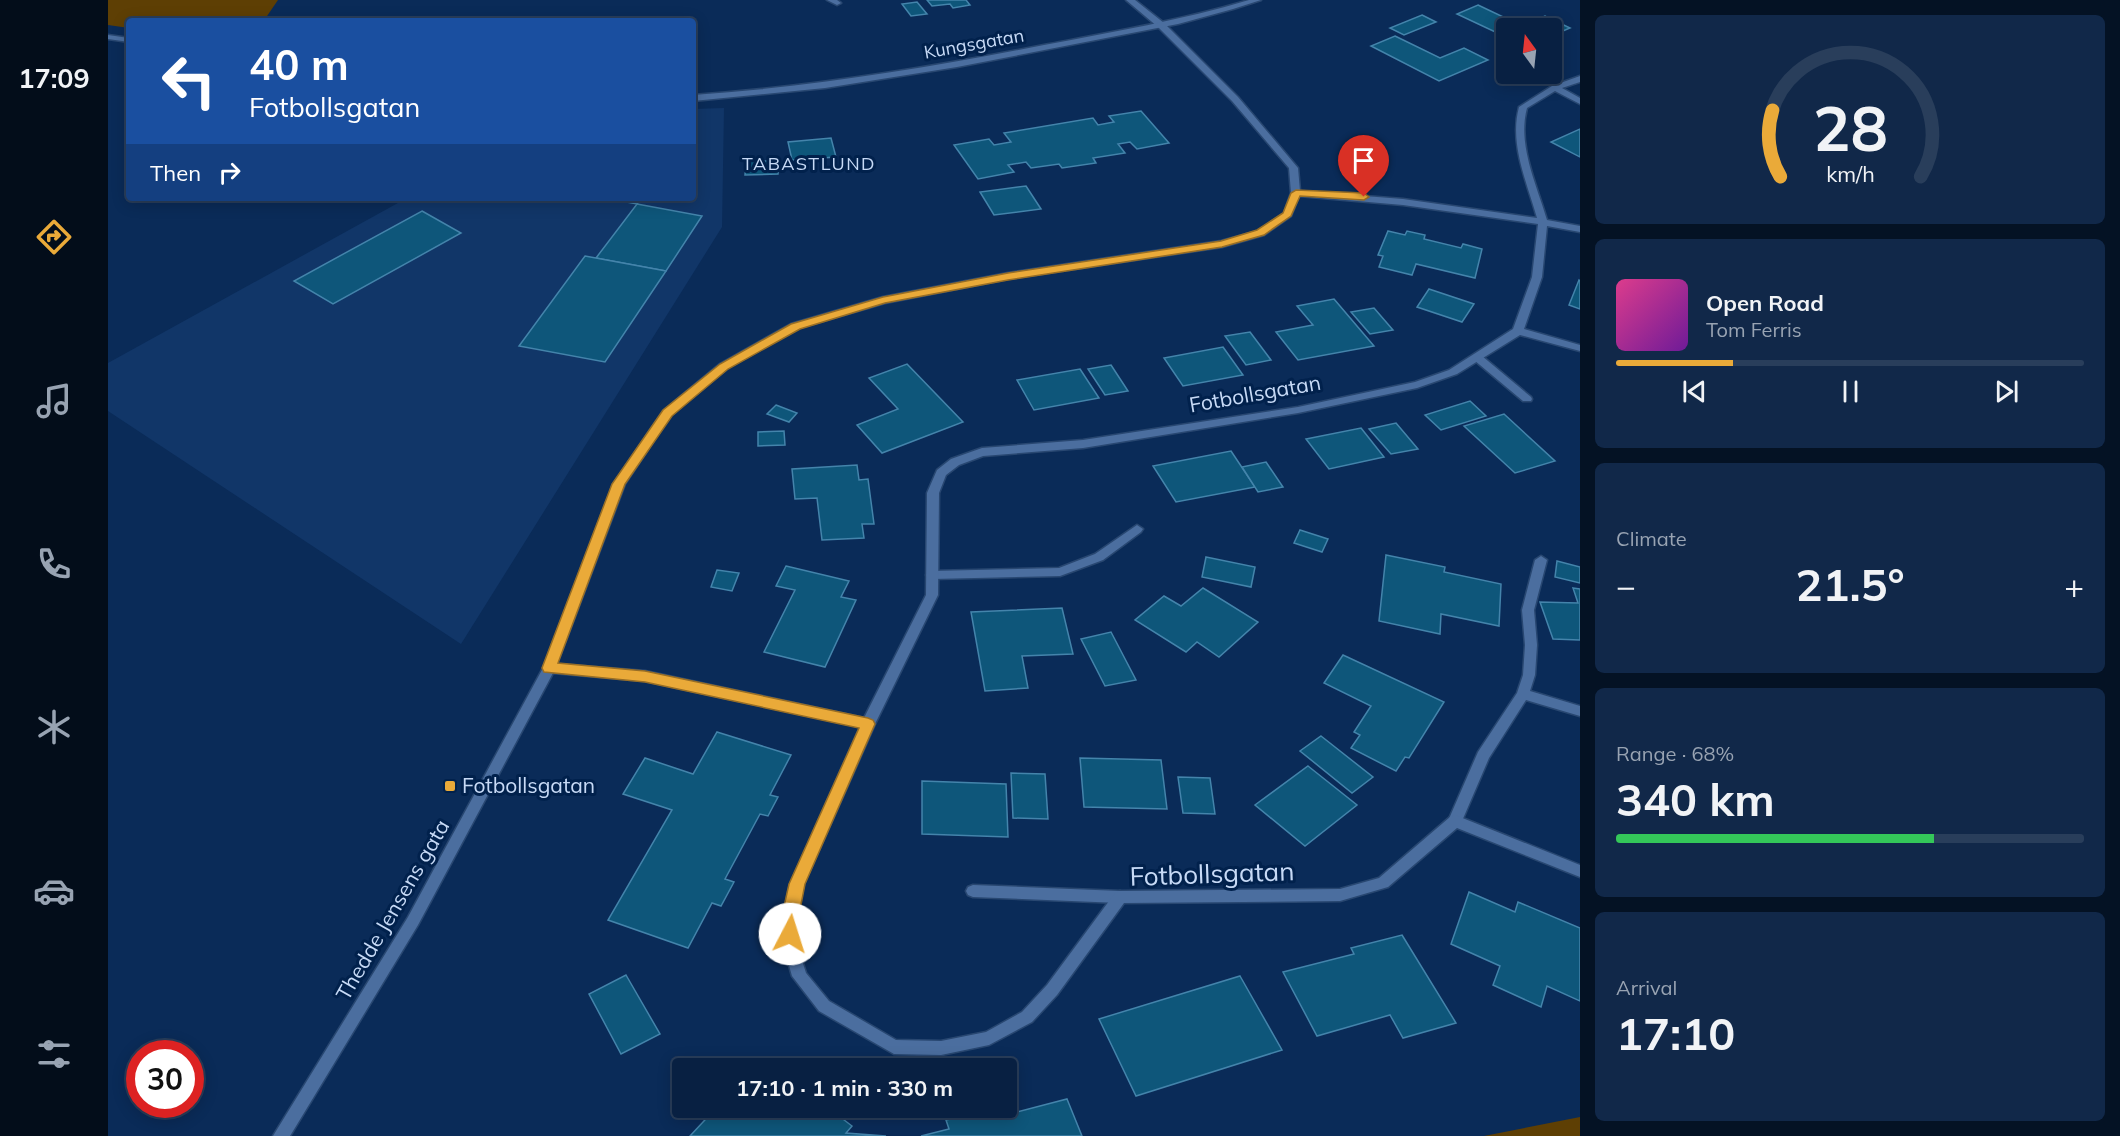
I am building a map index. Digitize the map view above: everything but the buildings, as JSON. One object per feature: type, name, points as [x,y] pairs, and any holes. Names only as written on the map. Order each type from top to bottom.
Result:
[{"type":"street","points":[[1130,0],[1161,25],[1235,99],[1275,145],[1293,168],[1296,193],[1364,197],[1580,229]]},
{"type":"street","name":"Kungsgatan","points":[[696,98],[794,89],[987,59],[1161,25],[1257,0]]},
{"type":"street","points":[[108,37],[126,40]]},
{"type":"street","points":[[1580,79],[1555,88],[1523,107],[1519,122],[1520,139],[1543,222],[1537,277],[1518,331],[1580,348]]},
{"type":"street","points":[[1555,88],[1580,101]]},
{"type":"street","name":"Thedde Jensens gata","points":[[281,1136],[413,921],[549,668],[619,484],[668,413],[724,366],[795,327],[883,300],[1008,276],[1222,244],[1261,233],[1288,214],[1296,193]]},
{"type":"street","name":"Fotbollsgatan","points":[[1518,331],[1479,358],[1453,372],[1417,385],[1298,410],[1083,444],[982,452],[955,462],[940,473],[933,493],[932,596],[868,724],[797,884],[789,920],[791,948],[800,976],[824,1006],[894,1047],[941,1048],[989,1038],[1026,1017],[1053,990],[1120,897],[1340,895],[1383,883],[1455,820],[1483,756],[1523,694],[1529,675],[1531,645],[1528,610],[1541,560]]},
{"type":"street","points":[[1479,358],[1527,399]]},
{"type":"street","points":[[932,575],[1060,572],[1099,557],[1137,529]]},
{"type":"street","points":[[549,668],[645,676],[868,724]]},
{"type":"street","points":[[1523,694],[1580,711]]},
{"type":"street","points":[[1455,820],[1580,871]]},
{"type":"street","points":[[973,891],[1120,897]]},
{"type":"shaded area","points":[[108,0],[278,0],[266,18],[126,18],[126,28],[108,25]]},
{"type":"shaded area","points":[[724,108],[722,227],[461,644],[108,411],[108,363],[402,201],[696,201],[696,109]]},
{"type":"shaded area","points":[[1580,1117],[1580,1136],[1484,1136]]},
{"type":"place","name":"Fotbollsgatan","points":[[450,786]]},
{"type":"district","name":"TABASTLUND","points":[[809,164]]},
{"type":"route","points":[[790,934],[789,920],[797,884],[868,724],[645,676],[549,668],[619,484],[668,413],[724,366],[795,327],[883,300],[1008,276],[1222,244],[1261,233],[1288,214],[1296,193],[1364,197]]}]
